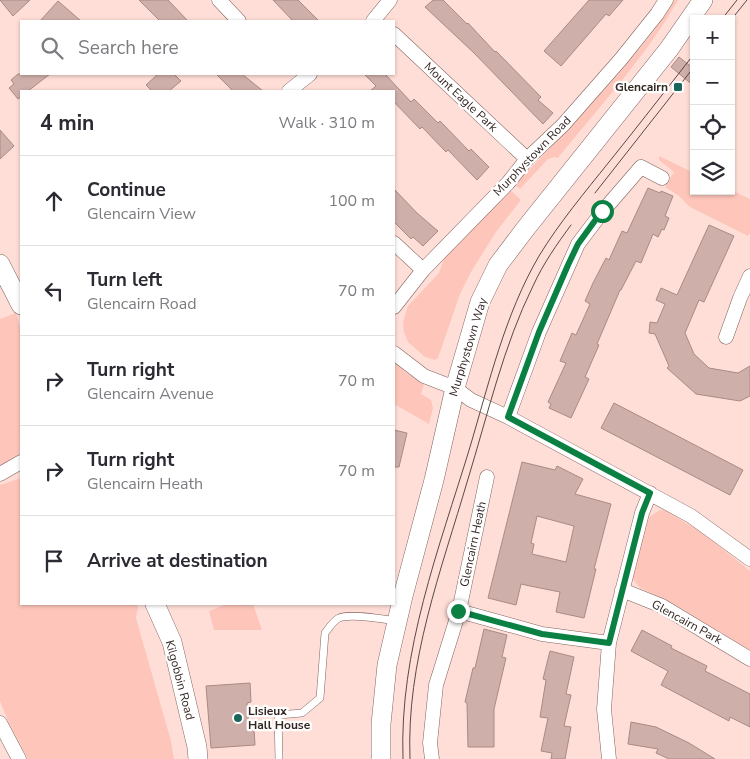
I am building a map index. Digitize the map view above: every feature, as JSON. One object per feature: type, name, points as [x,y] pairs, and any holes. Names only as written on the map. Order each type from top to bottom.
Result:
[{"type":"street","points":[[219,0],[238,20]]},
{"type":"street","points":[[376,20],[390,0]]},
{"type":"street","name":"Murphystown Road","points":[[395,306],[423,270],[508,183],[528,159],[563,125],[621,59],[666,0]]},
{"type":"street","name":"Murphystown Way","points":[[381,759],[383,694],[387,665],[434,480],[455,388],[476,314],[498,265],[669,49],[703,0]]},
{"type":"street","name":"Mount Eagle Park","points":[[395,35],[528,159]]},
{"type":"street","points":[[290,90],[309,75]]},
{"type":"street","points":[[508,417],[539,332],[578,244],[602,211],[641,167],[662,178]]},
{"type":"street","points":[[395,244],[423,270]]},
{"type":"street","points":[[0,264],[20,303]]},
{"type":"street","points":[[726,337],[750,276]]},
{"type":"street","points":[[395,354],[424,376],[455,388],[471,400],[508,417],[691,516],[750,559]]},
{"type":"street","points":[[0,475],[20,463]]},
{"type":"street","points":[[0,475],[20,472]]},
{"type":"street","name":"Glencairn Heath","points":[[432,759],[430,744],[436,685],[458,611],[487,476]]},
{"type":"street","points":[[609,759],[604,709],[609,643],[642,513],[650,493]]},
{"type":"street","name":"Glencairn Park","points":[[622,590],[662,606],[750,659]]},
{"type":"street","name":"Kilgobbin Road","points":[[155,605],[172,642],[195,738],[198,759]]},
{"type":"street","points":[[458,611],[542,634],[609,643]]},
{"type":"street","points":[[0,723],[20,759]]},
{"type":"lane","points":[[279,759],[278,715],[302,713],[320,698],[325,633],[330,625],[340,618],[359,616],[397,621]]},
{"type":"shaded area","points":[[674,0],[678,0],[637,62],[558,158],[548,159],[520,189],[515,185],[619,73],[655,29]]},
{"type":"shaded area","points":[[659,156],[690,171],[690,195],[735,195],[735,192],[750,199],[750,233],[748,236],[690,207],[679,196],[665,187],[674,172],[659,160]]},
{"type":"shaded area","points":[[510,190],[521,200],[496,232],[471,272],[460,294],[438,358],[435,360],[425,357],[408,342],[404,332],[403,322],[408,306],[439,273],[444,259],[455,245]]},
{"type":"shaded area","points":[[16,313],[20,327],[20,457],[0,467],[0,319]]},
{"type":"shaded area","points":[[395,361],[405,372],[424,384],[421,394],[431,400],[433,408],[429,424],[395,405]]},
{"type":"shaded area","points":[[20,478],[20,605],[137,605],[136,618],[171,741],[174,759],[28,759],[0,701],[0,485]]},
{"type":"shaded area","points":[[660,510],[666,511],[703,533],[750,571],[750,651],[672,603],[640,588],[632,578],[649,517]]},
{"type":"shaded area","points":[[224,605],[253,605],[262,630],[214,630],[209,611]]},
{"type":"building","points":[[0,0],[30,0],[13,16]]},
{"type":"building","points":[[139,0],[168,0],[187,20],[159,20]]},
{"type":"building","points":[[273,0],[298,0],[318,20],[292,20]]},
{"type":"building","points":[[433,0],[443,0],[541,97],[538,100],[553,113],[543,124],[474,53],[425,7]]},
{"type":"building","points":[[589,0],[623,0],[609,16],[606,14],[561,66],[544,51]]},
{"type":"building","points":[[58,1],[80,20],[41,20]]},
{"type":"building","points":[[679,57],[690,66],[690,83],[671,67]]},
{"type":"building","points":[[18,74],[49,75],[29,90],[20,90],[20,98],[18,99],[9,88],[14,84],[11,80]]},
{"type":"building","points":[[157,75],[175,75],[181,81],[170,90],[151,90],[146,85]]},
{"type":"building","points":[[217,75],[243,75],[262,90],[232,90]]},
{"type":"building","points":[[365,75],[386,75],[411,102],[414,99],[438,123],[440,121],[469,151],[471,149],[489,167],[477,180],[448,150],[446,152],[422,127],[420,129],[395,103],[395,90],[371,90],[376,86]]},
{"type":"building","points":[[0,130],[14,146],[0,159]]},
{"type":"building","points":[[648,188],[673,196],[665,216],[669,218],[664,230],[662,229],[658,237],[653,234],[641,263],[636,261],[620,290],[585,377],[589,379],[571,418],[549,408],[551,404],[548,402],[566,363],[560,361],[572,333],[576,335],[590,304],[585,301],[593,283],[606,258],[609,260],[622,231],[627,233]]},
{"type":"building","points":[[395,190],[438,231],[423,246],[413,237],[411,239],[395,223]]},
{"type":"building","points":[[709,225],[734,236],[704,302],[699,300],[685,333],[694,354],[709,368],[738,373],[750,366],[750,396],[740,401],[696,394],[667,368],[669,366],[655,334],[649,333],[650,322],[657,323],[665,304],[656,300],[661,288],[677,295]]},
{"type":"building","points":[[614,403],[743,470],[730,495],[601,428]]},
{"type":"building","points":[[395,430],[407,433],[399,467],[395,467]]},
{"type":"building","points":[[522,462],[555,470],[557,466],[583,479],[575,494],[611,504],[594,569],[596,569],[584,618],[556,612],[560,592],[521,584],[516,605],[488,598]],"holes":[[[537,516],[574,526],[566,562],[532,554],[534,544],[531,543]]]},
{"type":"building","points":[[484,629],[507,635],[502,657],[506,658],[494,709],[494,747],[468,747],[467,703],[465,702]]},
{"type":"building","points":[[642,630],[672,646],[671,648],[707,666],[705,671],[750,694],[750,727],[730,717],[729,721],[661,685],[668,671],[631,651]]},
{"type":"building","points":[[550,651],[574,657],[566,694],[571,695],[564,726],[571,727],[565,759],[551,759],[552,753],[541,751],[548,718],[540,717],[546,680],[543,679]]},
{"type":"building","name":"Lisieux Hall House","points":[[250,683],[251,702],[247,703],[249,729],[254,729],[255,745],[211,748],[206,686]]},
{"type":"building","points":[[631,722],[656,727],[689,743],[715,759],[669,759],[656,753],[658,749],[628,744]]},
{"type":"tram line","points":[[725,15],[737,0]]},
{"type":"tram line","points":[[735,15],[747,0]]},
{"type":"tram line","points":[[403,759],[403,719],[407,679],[423,601],[507,325],[527,278],[555,232],[690,59]]},
{"type":"tram line","points":[[595,193],[690,72]]},
{"type":"tram line","points":[[410,759],[410,723],[414,687],[427,617],[497,381],[513,332],[533,286],[550,254],[571,225]]},
{"type":"place","name":"Glencairn","points":[[678,87]]},
{"type":"place","name":"Lisieux Hall House","points":[[238,718]]},
{"type":"route","points":[[458,611],[542,634],[609,643],[642,513],[650,493],[508,417],[539,332],[568,265],[578,244],[602,211]]}]
